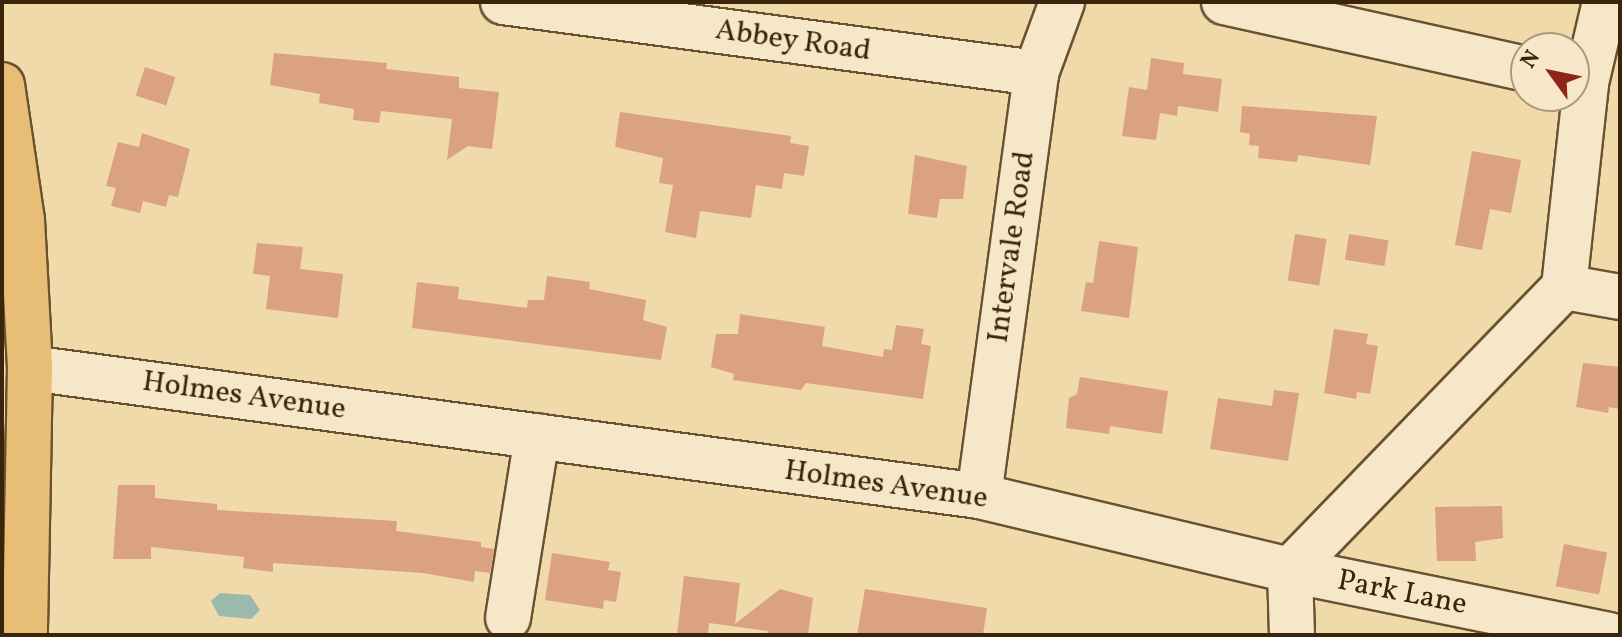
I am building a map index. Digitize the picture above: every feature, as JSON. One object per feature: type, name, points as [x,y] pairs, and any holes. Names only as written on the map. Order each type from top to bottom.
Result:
[{"type":"main road","points":[[2,85],[22,220],[30,368],[25,635]]},
{"type":"street","name":"Abbey Road","points":[[503,2],[1036,73]]},
{"type":"street","name":"Intervale Road","points":[[979,496],[1036,73],[1062,2]]},
{"type":"street","points":[[1224,2],[1510,65]]},
{"type":"street","points":[[1590,49],[1605,2]]},
{"type":"street","points":[[1292,635],[1290,570],[1564,287],[1578,112]]},
{"type":"street","points":[[1564,287],[1620,297]]},
{"type":"street","name":"Holmes Avenue","points":[[30,368],[979,496],[1290,570]]},
{"type":"street","points":[[508,618],[537,436]]},
{"type":"street","name":"Park Lane","points":[[1290,570],[1609,635]]},
{"type":"shaded area","points":[[220,593],[250,595],[260,610],[251,619],[219,616],[211,601]]},
{"type":"building","points":[[274,53],[387,63],[386,69],[459,77],[459,88],[499,92],[492,149],[468,146],[447,160],[452,119],[381,111],[379,123],[353,120],[354,109],[319,103],[320,94],[270,85]]},
{"type":"building","points":[[1151,58],[1184,63],[1183,74],[1222,79],[1218,112],[1178,106],[1177,116],[1160,113],[1156,140],[1122,136],[1129,87],[1147,90]]},
{"type":"building","points":[[145,67],[175,77],[166,105],[136,96]]},
{"type":"building","points":[[1242,106],[1377,116],[1370,165],[1298,155],[1297,162],[1258,158],[1259,146],[1249,145],[1250,134],[1240,132]]},
{"type":"building","points":[[620,112],[791,136],[790,143],[809,146],[804,176],[784,173],[782,189],[756,185],[751,218],[700,211],[696,238],[665,232],[673,185],[659,183],[663,158],[615,147]]},
{"type":"building","points":[[142,133],[190,149],[178,197],[169,195],[166,207],[143,201],[140,213],[111,206],[116,188],[106,186],[118,142],[139,147]]},
{"type":"building","points":[[1472,151],[1521,160],[1511,213],[1490,209],[1482,250],[1455,245]]},
{"type":"building","points":[[915,155],[967,166],[963,199],[940,199],[937,218],[908,214]]},
{"type":"building","points":[[1295,234],[1327,239],[1319,285],[1288,280]]},
{"type":"building","points":[[1349,234],[1389,240],[1384,266],[1345,260]]},
{"type":"building","points":[[1099,241],[1138,247],[1129,318],[1081,311],[1086,282],[1093,283]]},
{"type":"building","points":[[257,243],[303,247],[300,269],[343,274],[338,318],[266,309],[270,276],[253,274]]},
{"type":"building","points":[[547,276],[590,282],[589,289],[646,300],[643,320],[667,327],[661,360],[412,328],[417,282],[459,287],[458,299],[527,308],[528,300],[544,300]]},
{"type":"building","points":[[740,314],[825,327],[822,346],[883,357],[884,349],[892,350],[896,325],[924,329],[921,344],[931,346],[923,399],[806,383],[801,390],[733,380],[734,374],[711,367],[716,334],[738,334]]},
{"type":"building","points":[[1334,329],[1368,334],[1366,344],[1378,346],[1370,394],[1357,392],[1356,399],[1324,393]]},
{"type":"building","points":[[1583,363],[1620,367],[1620,409],[1609,407],[1608,413],[1576,407]]},
{"type":"building","points":[[1080,377],[1168,391],[1162,434],[1110,426],[1109,434],[1066,428],[1069,398],[1077,394]]},
{"type":"building","points":[[1274,390],[1299,393],[1288,461],[1210,449],[1218,398],[1272,406]]},
{"type":"building","points":[[118,485],[155,485],[155,498],[217,504],[217,510],[397,521],[396,531],[481,542],[481,547],[494,549],[490,573],[475,571],[474,582],[423,573],[273,563],[273,572],[243,568],[244,557],[151,547],[151,559],[113,559]]},
{"type":"building","points":[[1502,506],[1503,538],[1475,542],[1476,561],[1437,561],[1435,507]]},
{"type":"building","points":[[1564,544],[1607,552],[1599,595],[1556,586]]},
{"type":"building","points":[[552,553],[610,562],[608,570],[621,572],[616,602],[604,600],[603,609],[545,600]]},
{"type":"building","points":[[684,576],[740,583],[735,624],[780,589],[813,598],[808,635],[767,635],[768,631],[709,623],[708,635],[677,635]]},
{"type":"building","points":[[865,589],[987,608],[983,635],[857,635]]}]
